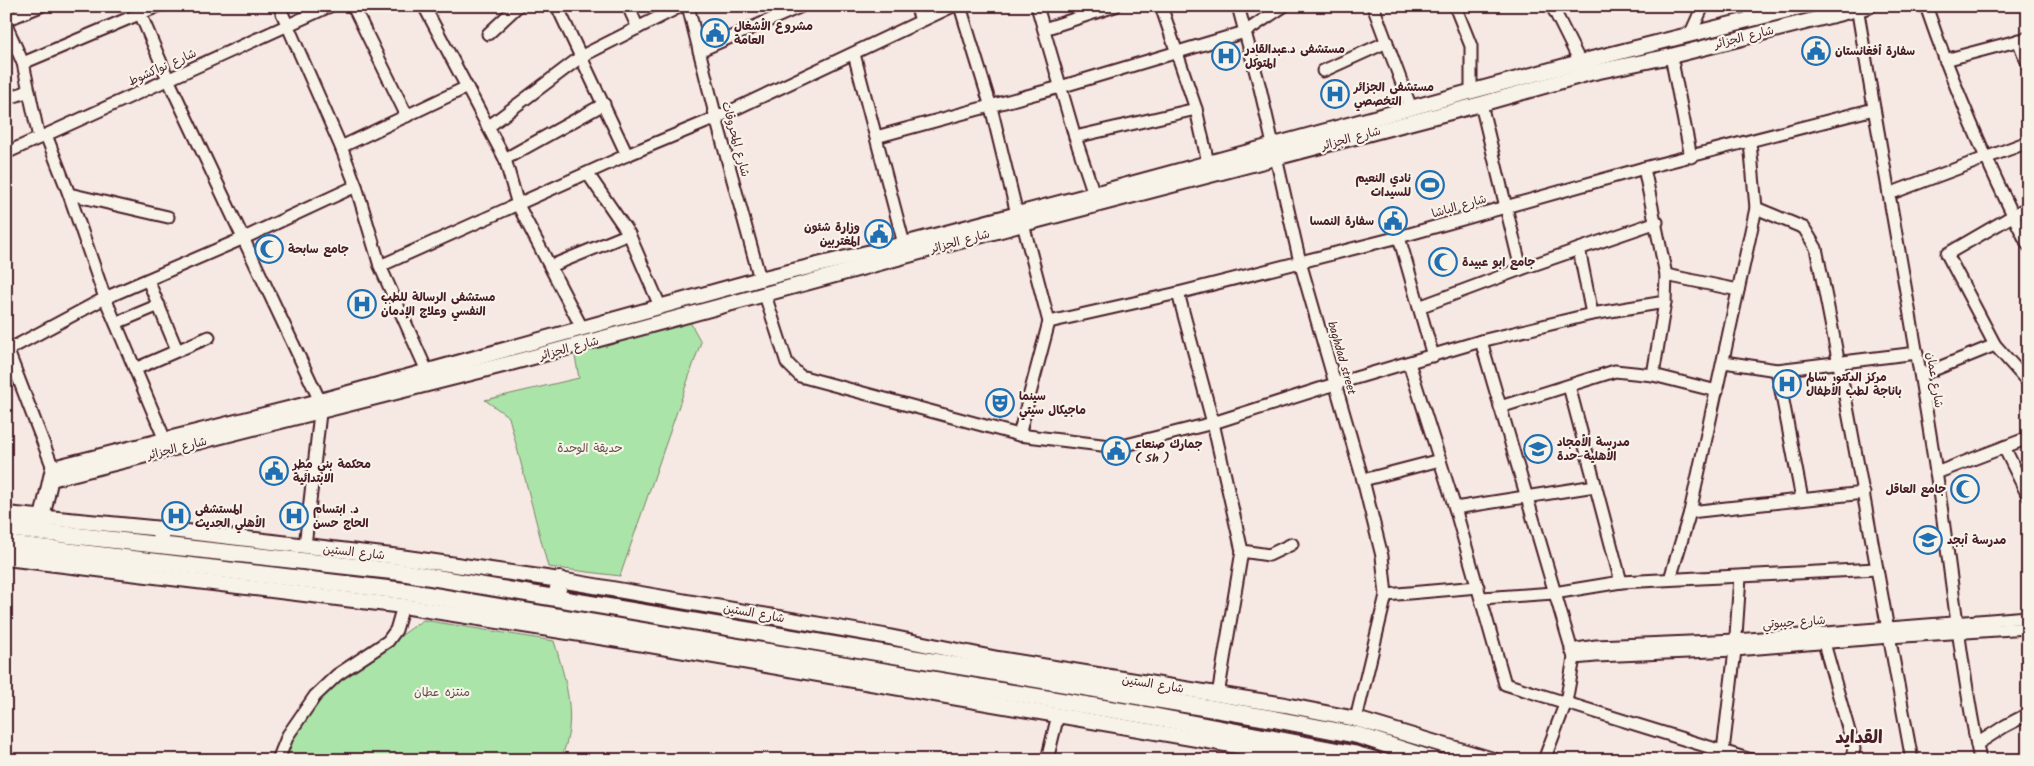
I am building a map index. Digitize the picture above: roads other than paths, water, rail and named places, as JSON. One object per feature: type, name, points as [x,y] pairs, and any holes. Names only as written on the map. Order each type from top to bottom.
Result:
[{"type":"highway","name":"شارع الستين","points":[[6,528],[161,537],[401,572],[747,631],[1108,684],[1218,709],[1357,736],[1434,760]]},
{"type":"highway","points":[[6,544],[404,591],[645,637],[742,647],[1150,722],[1335,750],[1374,760]]},
{"type":"highway","points":[[556,597],[560,580]]},
{"type":"highway","points":[[742,647],[747,631]]},
{"type":"main road","name":"شارع الجزائر","points":[[52,474],[320,407],[427,371],[760,279],[904,244],[1020,219],[1094,194],[1208,163],[1274,151],[1411,108],[1580,62],[1690,35],[1751,13],[1804,6]]},
{"type":"main road","name":"شارع الجزائر","points":[[52,474],[165,440],[507,364],[765,294],[1020,219],[1274,151],[1480,104],[1590,73],[1670,56],[1861,7]]},
{"type":"main road","points":[[1580,62],[1590,73]]},
{"type":"main road","points":[[760,279],[765,294]]},
{"type":"main road","points":[[503,350],[507,364]]},
{"type":"main road","points":[[42,518],[52,474]]},
{"type":"main road","name":"شارع الستين","points":[[6,514],[161,537],[305,546],[400,557],[560,580],[884,636],[1108,684],[1218,694],[1356,718],[1493,760]]},
{"type":"main road","points":[[6,558],[645,637],[1058,715],[1150,722],[1316,760]]},
{"type":"street","points":[[6,20],[41,6]]},
{"type":"street","points":[[23,63],[138,9],[158,6]]},
{"type":"street","points":[[279,6],[341,147],[356,186],[380,266],[427,371]]},
{"type":"street","name":"شارع نواكشوط","points":[[6,153],[330,6]]},
{"type":"street","points":[[353,6],[407,116]]},
{"type":"street","points":[[424,6],[505,159],[518,205],[582,328]]},
{"type":"street","points":[[488,34],[518,6]]},
{"type":"street","points":[[557,6],[627,155]]},
{"type":"street","points":[[628,6],[638,28]]},
{"type":"street","points":[[488,127],[582,56],[681,6]]},
{"type":"street","name":"شارع المحروقات","points":[[688,6],[760,279]]},
{"type":"street","points":[[699,51],[802,6]]},
{"type":"street","points":[[916,6],[921,20]]},
{"type":"street","points":[[380,266],[627,155],[716,118],[953,6]]},
{"type":"street","points":[[960,6],[991,107],[1049,322],[1019,435]]},
{"type":"street","points":[[1037,6],[1075,137],[1094,194]]},
{"type":"street","points":[[1044,29],[1115,6]]},
{"type":"street","points":[[1160,6],[1196,109],[1208,163]]},
{"type":"street","name":"baghdad street","points":[[1238,6],[1300,262],[1363,480],[1382,556],[1386,595],[1356,718]]},
{"type":"street","points":[[876,137],[991,107],[1245,32],[1284,6]]},
{"type":"street","points":[[1373,6],[1411,108]]},
{"type":"street","points":[[1455,6],[1471,46],[1471,92]]},
{"type":"street","points":[[1552,6],[1580,62]]},
{"type":"street","points":[[1690,35],[1703,6]]},
{"type":"street","points":[[1926,6],[1944,60],[1985,156],[2028,245]]},
{"type":"street","name":"شارع عمان","points":[[1861,7],[1874,109],[1921,376],[1957,628],[1980,760]]},
{"type":"street","points":[[138,9],[168,80],[244,238],[320,407],[305,546]]},
{"type":"street","points":[[6,26],[23,63],[29,91],[43,136],[69,194],[105,298],[165,440]]},
{"type":"street","points":[[1944,60],[2023,39],[2028,66]]},
{"type":"street","points":[[1323,71],[1387,42]]},
{"type":"street","points":[[854,54],[904,244]]},
{"type":"street","points":[[1670,56],[1690,156]]},
{"type":"street","points":[[341,147],[467,87]]},
{"type":"street","points":[[6,99],[29,91]]},
{"type":"street","points":[[505,159],[604,104]]},
{"type":"street","points":[[1480,104],[1521,269]]},
{"type":"street","points":[[1075,137],[1196,109]]},
{"type":"street","name":"شارع الباشا","points":[[1049,322],[1178,293],[1399,237],[1644,168],[1874,109]]},
{"type":"street","points":[[1670,579],[1690,512],[1756,208],[1750,142]]},
{"type":"street","points":[[1889,194],[1985,156],[2027,143]]},
{"type":"street","points":[[1644,168],[1666,275],[1665,302],[1653,375]]},
{"type":"street","points":[[588,174],[629,234],[660,306]]},
{"type":"street","points":[[52,474],[7,349],[105,298],[244,238],[356,186]]},
{"type":"street","points":[[69,194],[168,217]]},
{"type":"street","points":[[2028,207],[1948,254],[1995,345],[2028,382]]},
{"type":"street","points":[[1756,208],[1804,228],[1816,248],[1840,364],[1912,760]]},
{"type":"street","points":[[1419,307],[1656,222]]},
{"type":"street","points":[[551,266],[629,234]]},
{"type":"street","points":[[1399,237],[1433,356]]},
{"type":"street","points":[[1579,249],[1592,314]]},
{"type":"street","points":[[1666,275],[1738,290]]},
{"type":"street","points":[[148,280],[177,350]]},
{"type":"street","points":[[1178,293],[1212,423],[1242,551],[1218,694]]},
{"type":"street","points":[[765,294],[787,363],[800,376],[1019,435],[1118,446],[1212,423],[1481,341],[1592,314],[1665,302]]},
{"type":"street","points":[[116,323],[158,305]]},
{"type":"street","points":[[135,369],[209,337]]},
{"type":"street","points":[[1481,341],[1573,654],[1566,702],[1544,760]]},
{"type":"street","points":[[1921,376],[1995,345]]},
{"type":"street","points":[[1724,362],[1777,370],[1840,364],[1917,353]]},
{"type":"street","points":[[1409,363],[1455,508],[1506,684],[1751,760]]},
{"type":"street","points":[[1777,370],[1802,499]]},
{"type":"street","points":[[1500,407],[1615,371],[1653,375],[1717,391]]},
{"type":"street","points":[[1569,386],[1621,582]]},
{"type":"street","points":[[1936,473],[2028,438]]},
{"type":"street","points":[[2004,447],[2028,496]]},
{"type":"street","points":[[1363,480],[1440,460]]},
{"type":"street","points":[[1455,508],[1595,486]]},
{"type":"street","points":[[1690,512],[1864,493]]},
{"type":"street","points":[[1242,551],[1269,555],[1292,544]]},
{"type":"street","points":[[1386,595],[1554,593],[1621,582],[1877,569]]},
{"type":"street","points":[[1723,751],[1736,645],[1740,577]]},
{"type":"street","points":[[278,760],[288,735],[315,696],[337,675],[388,641],[396,630],[403,606]]},
{"type":"street","name":"شارع جيبوتي","points":[[1957,628],[2028,617]]},
{"type":"street","name":"شارع جيبوتي","points":[[1573,654],[1596,656],[1957,628],[2028,628]]},
{"type":"street","points":[[1823,638],[1854,750],[1851,760]]},
{"type":"street","points":[[1977,744],[2028,714]]},
{"type":"street","points":[[1047,760],[1058,715]]},
{"type":"place","name":"مشروع الأشغال العامة","points":[[715,33]]},
{"type":"place","name":"سفارة أفغانستان","points":[[1816,51]]},
{"type":"place","name":"مستشفى د.عبدالقادر المتوكل","points":[[1226,56]]},
{"type":"place","name":"مستشفى الجزائر التخصصي","points":[[1335,94]]},
{"type":"place","name":"نادي النعيم للسيدات","points":[[1430,185]]},
{"type":"place","name":"سفارة النمسا","points":[[1393,221]]},
{"type":"place","name":"وزارة شئون المغتربين","points":[[879,234]]},
{"type":"place","name":"جامع سابحة","points":[[269,249]]},
{"type":"place","name":"جامع ابو عبيدة","points":[[1443,262]]},
{"type":"place","name":"مستشفى الرسالة للطب النفسي وعلاج الإدمان","points":[[362,304]]},
{"type":"place","name":"مركز الدكتور سالم باناجة لطب الأطفال","points":[[1787,384]]},
{"type":"place","name":"سينما ماجيكال سيتي","points":[[1000,403]]},
{"type":"place","name":"مدرسة الأمجاد الأهلية-حدة","points":[[1538,449]]},
{"type":"place","name":"جمارك صنعاء ( Sh )","points":[[1116,451]]},
{"type":"place","name":"محكمة بني مطر الابتدائية","points":[[274,471]]},
{"type":"place","name":"جامع العاقل","points":[[1965,489]]},
{"type":"place","name":"المستشفى الأهلي الحديث","points":[[176,516]]},
{"type":"place","name":"د. ابتسام الحاج حسن","points":[[294,516]]},
{"type":"place","name":"مدرسة أبجد","points":[[1928,540]]},
{"type":"district","name":"القدايد","points":[[1859,737]]},
{"type":"park label","name":"حديقة الوحدة","points":[[590,448]]},
{"type":"park label","name":"منتزه عطان","points":[[442,692]]}]
